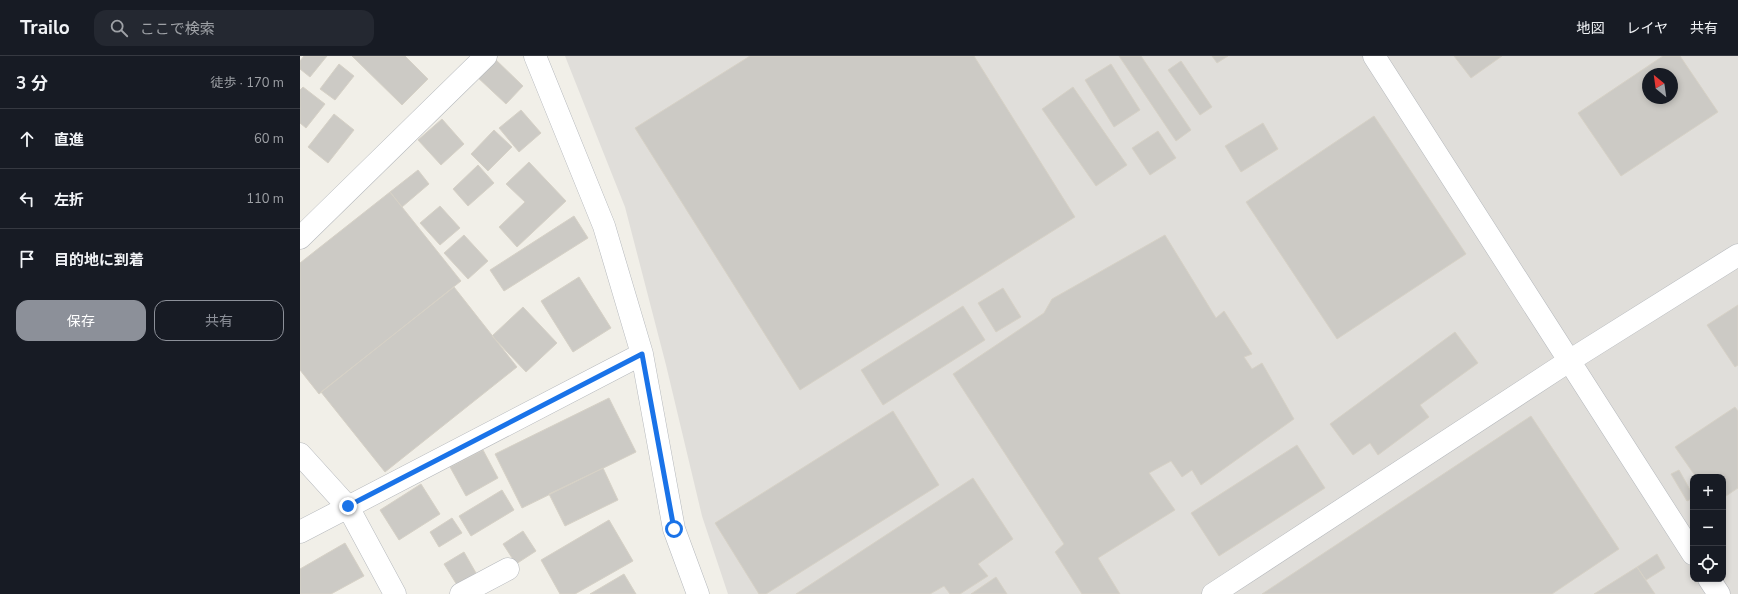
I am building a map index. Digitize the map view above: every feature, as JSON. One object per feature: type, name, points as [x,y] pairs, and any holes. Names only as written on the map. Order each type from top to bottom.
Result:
[{"type":"street","points":[[300,238],[486,56]]},
{"type":"street","points":[[535,56],[604,226],[642,354],[674,529],[698,594]]},
{"type":"street","points":[[1374,56],[1690,549]]},
{"type":"street","points":[[1213,594],[1569,361],[1738,255]]},
{"type":"street","points":[[300,532],[642,354]]},
{"type":"street","points":[[300,454],[348,506],[395,594]]},
{"type":"street","points":[[461,594],[508,569]]},
{"type":"street","points":[[1711,582],[1719,594]]},
{"type":"shaded area","points":[[565,56],[1738,56],[1738,594],[728,594],[702,516],[666,365],[625,207]]},
{"type":"building","points":[[304,56],[327,56],[310,77],[300,69],[300,61]]},
{"type":"building","points":[[352,56],[405,56],[428,79],[402,105]]},
{"type":"building","points":[[750,56],[974,56],[1075,217],[800,390],[635,128]]},
{"type":"building","points":[[1119,56],[1141,56],[1191,130],[1176,141]]},
{"type":"building","points":[[1212,56],[1228,56],[1217,63]]},
{"type":"building","points":[[1454,56],[1502,56],[1471,78]]},
{"type":"building","points":[[1663,56],[1680,56],[1718,112],[1621,176],[1578,113],[1642,70],[1642,104],[1678,104],[1678,68],[1645,68]]},
{"type":"building","points":[[493,57],[523,86],[506,104],[475,75]]},
{"type":"building","points":[[1181,61],[1212,107],[1200,115],[1168,70]]},
{"type":"building","points":[[339,64],[354,76],[335,100],[320,89]]},
{"type":"building","points":[[1111,64],[1140,110],[1114,127],[1085,80]]},
{"type":"building","points":[[303,87],[325,104],[306,128],[300,123],[300,90]]},
{"type":"building","points":[[1073,87],[1127,165],[1096,186],[1042,109]]},
{"type":"building","points":[[521,110],[541,133],[519,152],[499,128]]},
{"type":"building","points":[[334,114],[354,130],[328,163],[308,147]]},
{"type":"building","points":[[1374,116],[1466,254],[1337,339],[1246,202]]},
{"type":"building","points":[[442,119],[464,144],[441,165],[418,140]]},
{"type":"building","points":[[1263,123],[1278,149],[1241,172],[1225,146]]},
{"type":"building","points":[[494,130],[512,147],[488,171],[471,154]]},
{"type":"building","points":[[1158,131],[1176,158],[1150,175],[1132,148]]},
{"type":"building","points":[[529,162],[566,201],[517,247],[499,227],[525,202],[506,184]]},
{"type":"building","points":[[478,165],[494,183],[468,206],[453,189]]},
{"type":"building","points":[[418,170],[429,184],[402,207],[390,192]]},
{"type":"building","points":[[390,192],[461,281],[319,394],[300,370],[300,263]]},
{"type":"building","points":[[440,206],[460,228],[440,245],[420,223]]},
{"type":"building","points":[[574,216],[588,238],[504,291],[490,270]]},
{"type":"building","points":[[464,235],[488,261],[468,279],[444,253]]},
{"type":"building","points":[[1165,235],[1216,318],[1224,311],[1252,354],[1244,357],[1252,369],[1262,363],[1294,419],[1201,485],[1192,470],[1182,477],[1171,461],[1149,473],[1175,510],[1098,558],[1120,594],[1082,594],[1055,552],[1064,544],[953,374],[1044,313],[1052,299]]},
{"type":"building","points":[[579,277],[611,328],[573,352],[541,301]]},
{"type":"building","points":[[454,287],[517,367],[385,472],[321,392]]},
{"type":"building","points":[[1003,288],[1021,317],[996,332],[978,303]]},
{"type":"building","points":[[1738,305],[1738,365],[1735,367],[1707,325]]},
{"type":"building","points":[[963,306],[985,340],[883,405],[861,370]]},
{"type":"building","points":[[523,307],[557,343],[526,372],[492,336]]},
{"type":"building","points":[[1455,332],[1478,363],[1420,405],[1429,417],[1378,455],[1370,443],[1353,455],[1330,424]]},
{"type":"building","points":[[609,398],[636,452],[522,508],[495,454]]},
{"type":"building","points":[[1735,407],[1738,411],[1738,488],[1726,496],[1726,474],[1694,474],[1675,447]]},
{"type":"building","points":[[893,411],[939,485],[766,594],[759,594],[715,523]]},
{"type":"building","points":[[1531,416],[1619,549],[1552,594],[1262,594]]},
{"type":"building","points":[[1297,445],[1325,488],[1219,556],[1191,513]]},
{"type":"building","points":[[483,450],[498,478],[466,496],[450,467]]},
{"type":"building","points":[[603,468],[618,500],[565,526],[549,494]]},
{"type":"building","points":[[1679,470],[1690,490],[1690,500],[1687,501],[1671,474]]},
{"type":"building","points":[[973,478],[1013,539],[978,564],[988,576],[960,594],[950,594],[944,586],[930,594],[796,594]]},
{"type":"building","points":[[421,484],[440,514],[399,540],[380,510]]},
{"type":"building","points":[[502,490],[514,510],[471,536],[459,516]]},
{"type":"building","points":[[452,518],[462,533],[439,547],[430,532]]},
{"type":"building","points":[[609,520],[633,561],[575,594],[560,594],[541,560]]},
{"type":"building","points":[[523,531],[536,551],[516,564],[503,544]]},
{"type":"building","points":[[345,543],[364,576],[331,594],[300,594],[300,569]]},
{"type":"building","points":[[464,552],[476,573],[457,585],[444,564]]},
{"type":"building","points":[[1657,554],[1665,568],[1646,580],[1637,567]]},
{"type":"building","points":[[1637,567],[1655,594],[1594,594]]},
{"type":"building","points":[[624,574],[636,594],[590,594]]},
{"type":"building","points":[[996,577],[1007,594],[971,594]]},
{"type":"route","points":[[348,506],[642,354],[674,529]]}]
